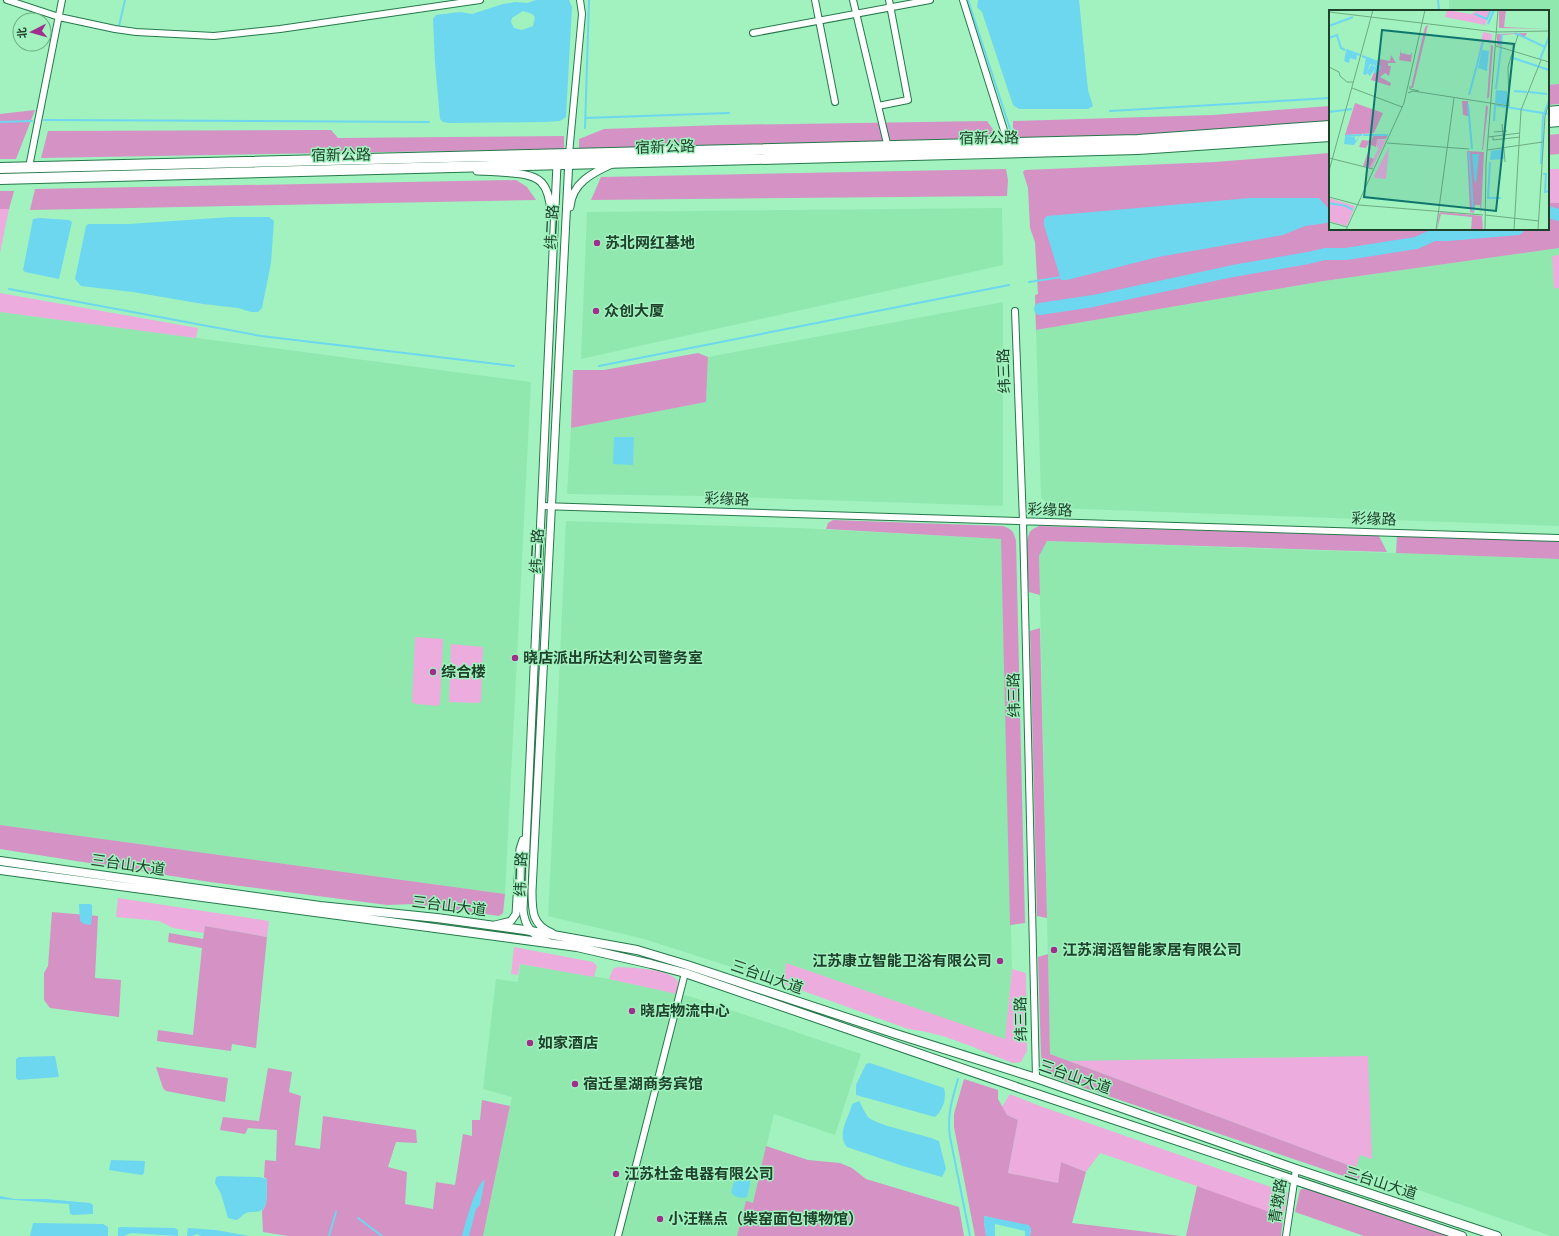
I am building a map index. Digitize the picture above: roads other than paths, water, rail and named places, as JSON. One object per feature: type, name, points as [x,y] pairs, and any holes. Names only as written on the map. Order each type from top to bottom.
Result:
[{"type":"highway","points":[[1549,112],[1559,111]]},
{"type":"highway","points":[[1549,122],[1559,121]]},
{"type":"highway","name":"宿新公路","points":[[0,179],[556,164],[569,159],[615,163],[888,151],[1008,143],[1138,140],[1329,126]]},
{"type":"highway","name":"宿新公路","points":[[0,168],[569,159],[888,151],[1138,149],[1329,136]]},
{"type":"main road","name":"三台山大道","points":[[0,861],[320,906],[491,925],[558,935],[637,950],[1036,1078],[1296,1169],[1497,1236]]},
{"type":"main road","name":"三台山大道","points":[[0,870],[577,947],[651,964],[685,973],[1462,1236]]},
{"type":"street","points":[[7,0],[59,16],[129,31],[214,36],[280,29],[480,0]]},
{"type":"street","points":[[29,168],[62,0]]},
{"type":"street","points":[[569,159],[582,14],[580,0]]},
{"type":"street","points":[[815,0],[835,102]]},
{"type":"street","points":[[852,0],[888,151]]},
{"type":"street","points":[[878,106],[908,100],[889,0]]},
{"type":"street","points":[[753,33],[930,0]]},
{"type":"street","points":[[963,0],[1008,143]]},
{"type":"street","name":"纬二路","points":[[558,935],[545,930],[540,926],[535,918],[532,906],[569,159]]},
{"type":"street","points":[[564,253],[570,203],[574,193],[584,179],[615,163]]},
{"type":"street","name":"纬二路","points":[[550,944],[541,939],[524,922],[523,910],[556,164]]},
{"type":"street","points":[[419,168],[516,173],[530,175],[536,178],[542,183],[550,199],[553,238]]},
{"type":"street","name":"纬三路","points":[[1015,311],[1023,522],[1036,1078]]},
{"type":"street","name":"彩缘路","points":[[541,506],[1559,538]]},
{"type":"street","points":[[491,925],[511,921],[516,914],[520,848],[526,824]]},
{"type":"street","points":[[618,1236],[685,973]]},
{"type":"street","name":"青墩路","points":[[1286,1236],[1296,1169]]},
{"type":"water","points":[[536,0],[569,0],[572,7],[566,117],[560,121],[546,122],[443,122],[440,119],[433,19],[436,15],[460,12],[472,14],[503,4],[516,2],[527,3]],"holes":[[[523,11],[532,14],[535,17],[533,26],[522,30],[514,28],[511,22],[512,18]]]},
{"type":"water","points":[[978,0],[1079,0],[1088,90],[1093,106],[1088,109],[1019,109],[1013,105],[982,12],[977,7]]},
{"type":"water","points":[[1250,198],[1319,198],[1329,209],[1329,218],[1327,223],[1305,226],[1283,235],[1158,257],[1067,280],[1061,280],[1044,225],[1044,219],[1047,216]]},
{"type":"water","points":[[231,217],[269,217],[274,221],[271,263],[262,308],[258,312],[133,292],[81,286],[75,279],[86,226],[88,224],[129,224]]},
{"type":"water","points":[[33,219],[69,220],[72,222],[59,279],[25,272],[23,270]]},
{"type":"water","points":[[614,437],[634,437],[633,465],[613,464]]},
{"type":"water","points":[[79,904],[92,905],[91,925],[84,924],[80,921]]},
{"type":"water","points":[[55,1056],[59,1077],[18,1080],[16,1078],[16,1059],[19,1057]]},
{"type":"water","points":[[870,1063],[944,1088],[945,1100],[940,1111],[935,1117],[856,1095],[856,1085],[866,1064]]},
{"type":"water","points":[[859,1101],[868,1117],[881,1124],[939,1141],[946,1169],[942,1177],[903,1166],[847,1147],[843,1137],[844,1126],[852,1104]]},
{"type":"water","points":[[111,1160],[145,1161],[144,1173],[142,1175],[109,1170]]},
{"type":"water","points":[[737,1172],[752,1176],[747,1197],[738,1197],[731,1192]]},
{"type":"water","points":[[216,1177],[259,1177],[267,1179],[266,1204],[264,1208],[259,1211],[246,1213],[236,1220],[228,1218],[221,1194],[215,1183]]},
{"type":"water","points":[[485,1179],[480,1205],[476,1209],[469,1236],[462,1236],[474,1197],[481,1183]]},
{"type":"water","points":[[0,1196],[15,1199],[46,1199],[90,1203],[93,1205],[93,1214],[70,1214],[69,1204],[0,1199]]},
{"type":"water","points":[[984,1216],[1029,1225],[1031,1229],[1030,1236],[1025,1236],[1025,1231],[995,1224],[995,1236],[986,1236]]},
{"type":"water","points":[[33,1223],[103,1224],[108,1227],[108,1236],[30,1236]]},
{"type":"water","points":[[118,1228],[175,1228],[178,1230],[178,1236],[131,1233],[124,1236],[118,1236]]},
{"type":"water","points":[[188,1228],[216,1230],[249,1236],[201,1236],[197,1234],[187,1236]]},
{"type":"waterway","points":[[119,26],[125,0]]},
{"type":"waterway","points":[[585,128],[589,0]]},
{"type":"waterway","points":[[968,0],[1010,129]]},
{"type":"waterway","points":[[1438,0],[1439,10]]},
{"type":"waterway","points":[[1110,111],[1329,98]]},
{"type":"waterway","points":[[585,118],[729,113]]},
{"type":"waterway","points":[[44,120],[429,122]]},
{"type":"waterway","points":[[0,122],[32,121]]},
{"type":"waterway","points":[[1549,212],[1559,215]]},
{"type":"waterway","points":[[1040,309],[1093,301],[1233,271],[1325,254],[1346,254],[1416,243],[1434,235],[1506,230]]},
{"type":"waterway","points":[[1029,282],[1062,277]]},
{"type":"waterway","points":[[599,366],[1009,285]]},
{"type":"waterway","points":[[9,289],[261,336],[514,366]]},
{"type":"waterway","points":[[958,1079],[951,1107],[949,1129],[970,1236]]},
{"type":"waterway","points":[[329,1236],[336,1212]]},
{"type":"waterway","points":[[358,1218],[382,1236]]},
{"type":"place","name":"苏北网红基地","points":[[597,243]]},
{"type":"place","name":"众创大厦","points":[[596,311]]},
{"type":"place","name":"晓店派出所达利公司警务室","points":[[515,658]]},
{"type":"place","name":"综合楼","points":[[433,672]]},
{"type":"place","name":"江苏润滔智能家居有限公司","points":[[1054,950]]},
{"type":"place","name":"江苏康立智能卫浴有限公司","points":[[1000,961]]},
{"type":"place","name":"晓店物流中心","points":[[632,1011]]},
{"type":"place","name":"如家酒店","points":[[530,1043]]},
{"type":"place","name":"宿迁星湖商务宾馆","points":[[575,1084]]},
{"type":"place","name":"江苏杜金电器有限公司","points":[[616,1174]]},
{"type":"place","name":"小汪糕点（柴窑面包博物馆）","points":[[660,1219]]}]
